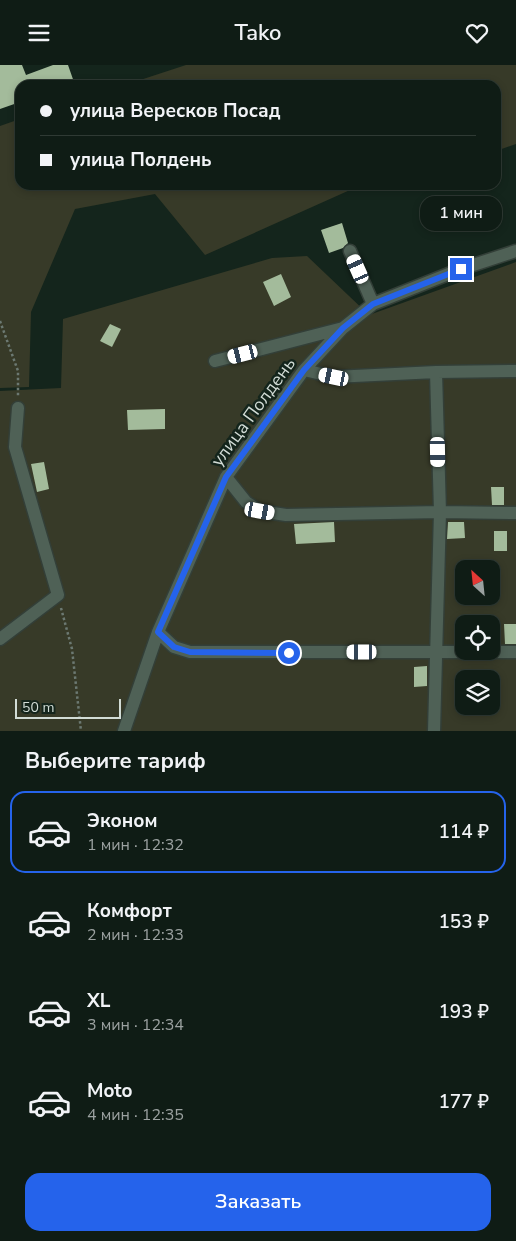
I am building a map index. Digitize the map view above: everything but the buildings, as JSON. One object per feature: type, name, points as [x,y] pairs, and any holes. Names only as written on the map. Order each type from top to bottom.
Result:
[{"type":"street","points":[[350,251],[373,304]]},
{"type":"street","name":"улица Полдень","points":[[124,731],[158,632],[226,477],[304,370],[343,328],[373,304],[461,269],[516,251]]},
{"type":"street","points":[[215,361],[343,328]]},
{"type":"street","points":[[304,370],[334,377],[436,372],[516,371]]},
{"type":"street","points":[[434,731],[440,512],[436,372]]},
{"type":"street","points":[[0,639],[58,595],[16,447],[18,408]]},
{"type":"street","points":[[226,477],[246,501],[260,511],[286,515],[440,512],[516,513]]},
{"type":"street","points":[[158,632],[174,647],[190,652],[516,652]]},
{"type":"path","points":[[0,321],[18,371],[18,408]]},
{"type":"path","points":[[58,595],[72,649],[81,731]]},
{"type":"green space","points":[[186,65],[516,65],[516,144],[501,149],[501,80],[140,80]]},
{"type":"green space","points":[[15,121],[15,190],[350,190],[205,255],[155,194],[75,209],[31,312],[29,387],[0,388],[0,126]]},
{"type":"green space","points":[[307,256],[369,315],[516,262],[516,731],[0,731],[0,391],[61,388],[63,319],[272,258]]},
{"type":"route","points":[[289,653],[190,652],[174,647],[158,632],[226,477],[304,370],[343,328],[373,304],[461,269]]}]
